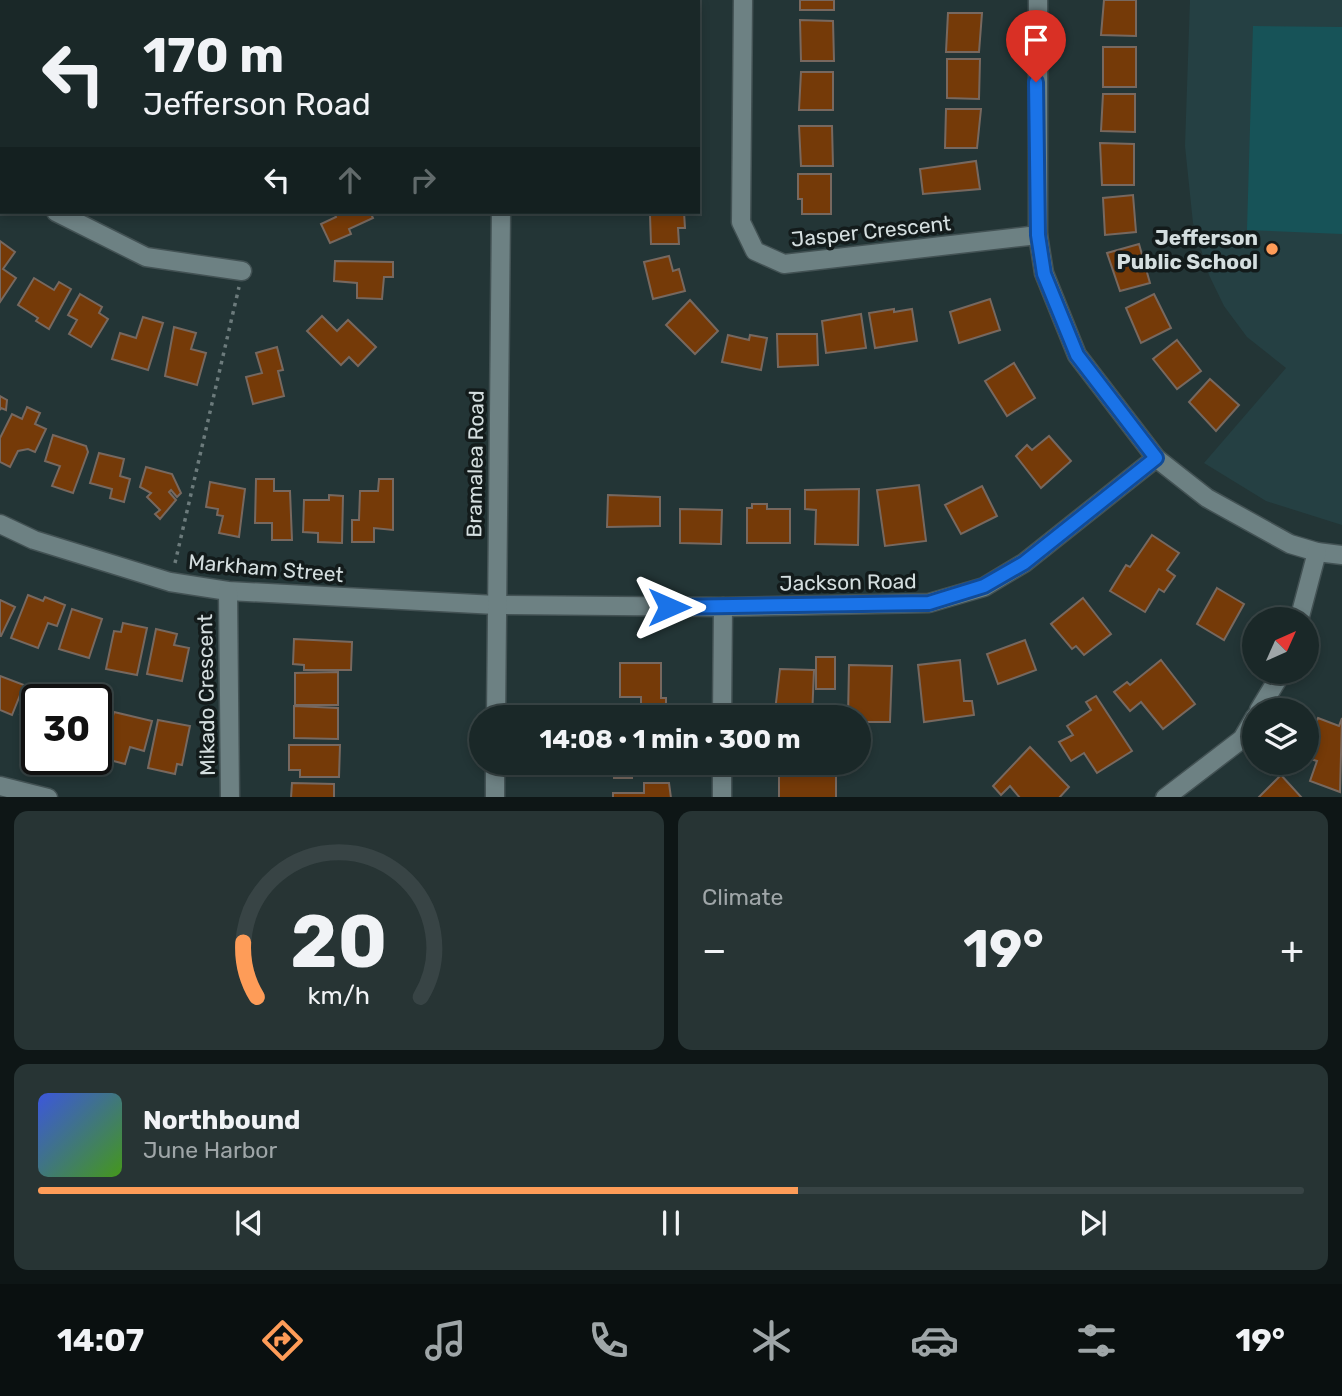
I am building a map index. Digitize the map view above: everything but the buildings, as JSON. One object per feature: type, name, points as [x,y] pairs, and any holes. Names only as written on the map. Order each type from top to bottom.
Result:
[{"type":"street","name":"Jasper Crescent","points":[[743,0],[741,222],[755,251],[784,264],[1038,235]]},
{"type":"street","points":[[1038,0],[1038,235],[1044,274],[1077,355],[1156,458],[1208,498],[1290,544],[1317,552],[1342,555]]},
{"type":"street","points":[[60,214],[146,257],[242,271]]},
{"type":"street","name":"Bramalea Road","points":[[496,705],[501,214]]},
{"type":"street","name":"Jackson Road","points":[[496,605],[723,607],[929,603],[984,586],[1024,563],[1156,458]]},
{"type":"street","name":"Markham Street","points":[[0,524],[34,540],[170,582],[228,591],[496,605]]},
{"type":"street","points":[[1302,607],[1317,552]]},
{"type":"street","name":"Mikado Crescent","points":[[228,591],[230,797]]},
{"type":"street","points":[[722,705],[723,607]]},
{"type":"street","points":[[1165,797],[1242,739]]},
{"type":"street","points":[[495,775],[495,797]]},
{"type":"street","points":[[722,775],[722,797]]},
{"type":"street","points":[[0,786],[48,797]]},
{"type":"path","points":[[170,582],[242,271]]},
{"type":"shaded area","name":"Jefferson Public School","points":[[1190,0],[1342,0],[1342,525],[1266,501],[1204,463],[1286,368],[1247,337],[1224,306],[1209,275],[1193,223],[1185,146]]},
{"type":"shaded area","points":[[1253,26],[1342,27],[1342,234],[1247,230]]},
{"type":"place","name":"Jefferson Public School","points":[[1272,249]]},
{"type":"route","points":[[669,607],[929,603],[984,586],[1024,563],[1156,458],[1077,355],[1044,274],[1038,235],[1036,82]]}]
